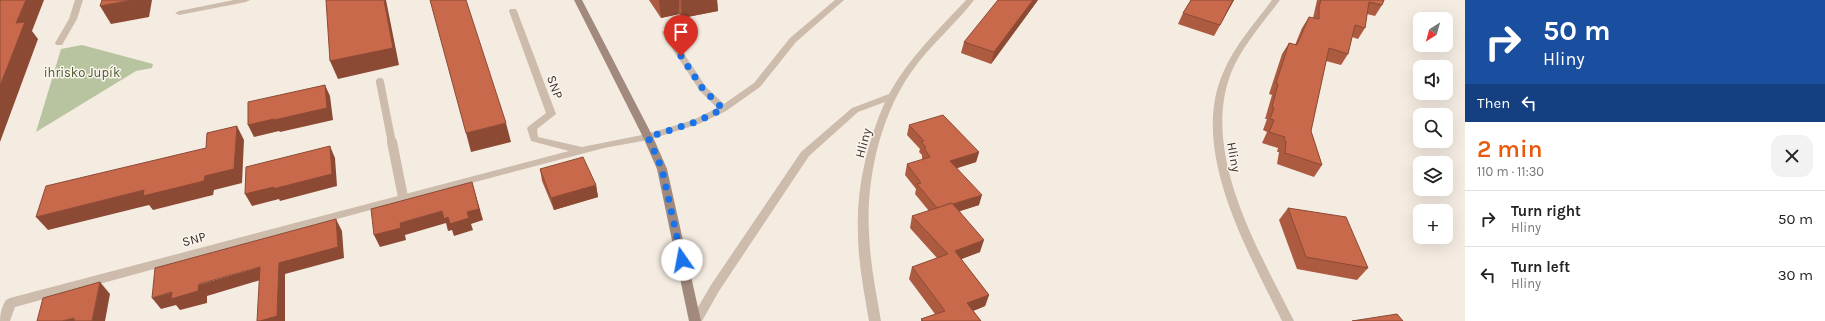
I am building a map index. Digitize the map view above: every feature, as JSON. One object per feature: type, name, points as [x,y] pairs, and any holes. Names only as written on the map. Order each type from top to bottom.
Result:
[{"type":"main road","points":[[578,0],[648,137],[662,169],[695,321]]},
{"type":"street","points":[[59,43],[73,19],[78,0]]},
{"type":"street","points":[[179,13],[246,0]]},
{"type":"street","points":[[648,137],[696,122],[723,109],[757,85],[793,40],[840,0]]},
{"type":"street","name":"Hliny","points":[[875,321],[867,274],[863,232],[866,184],[876,139],[893,96],[903,78],[970,0]]},
{"type":"street","name":"Hliny","points":[[1276,0],[1238,53],[1227,73],[1219,100],[1217,136],[1219,158],[1231,198],[1288,321]]},
{"type":"street","name":"SNP","points":[[513,11],[551,114],[532,128],[534,139],[584,150]]},
{"type":"street","points":[[666,34],[703,89],[723,109]]},
{"type":"street","points":[[695,321],[715,288],[805,154],[855,110],[893,96]]},
{"type":"street","name":"SNP","points":[[4,321],[10,303],[403,197],[584,150],[648,137]]},
{"type":"lane","points":[[380,82],[403,197]]},
{"type":"green space","name":"ihrisko Jupík","points":[[82,45],[153,64],[152,68],[136,71],[36,132],[61,49]]},
{"type":"building","points":[[0,0],[26,0],[16,23],[25,22],[0,86]]},
{"type":"building","points":[[102,0],[132,0],[100,6]]},
{"type":"building","points":[[326,0],[384,0],[393,48],[330,61]]},
{"type":"building","points":[[430,0],[466,0],[506,123],[466,133]]},
{"type":"building","points":[[998,0],[1033,0],[994,52],[964,42]]},
{"type":"building","points":[[1191,0],[1233,0],[1220,25],[1183,13]]},
{"type":"building","points":[[1321,0],[1384,0],[1382,5],[1369,2],[1365,28],[1355,25],[1348,54],[1329,48],[1311,131],[1322,165],[1285,153],[1285,137],[1269,132],[1274,120],[1270,119],[1274,108],[1272,107],[1278,84],[1276,83],[1289,43],[1297,45],[1309,17],[1319,19],[1319,7]]},
{"type":"building","points":[[325,85],[327,108],[248,125],[248,102]]},
{"type":"building","points":[[943,115],[979,152],[950,161],[982,195],[937,208],[917,184],[921,183],[907,164],[930,157],[924,148],[926,147],[921,142],[924,141],[909,125]]},
{"type":"building","points":[[237,126],[234,169],[205,176],[204,181],[143,196],[144,190],[36,217],[46,186],[206,148],[207,133]]},
{"type":"building","points":[[330,146],[332,174],[273,189],[274,187],[245,194],[246,167]]},
{"type":"building","points":[[583,157],[596,185],[551,198],[540,169]]},
{"type":"building","points":[[472,182],[479,209],[467,212],[469,218],[450,224],[448,217],[444,219],[442,211],[400,223],[401,228],[374,235],[371,209]]},
{"type":"building","points":[[952,203],[984,240],[955,251],[989,295],[967,303],[981,321],[923,321],[921,319],[945,311],[912,267],[948,254],[912,216]]},
{"type":"building","points":[[1288,208],[1346,217],[1368,268],[1306,257]]},
{"type":"building","points":[[336,219],[338,247],[279,263],[277,316],[257,321],[260,267],[199,284],[198,291],[171,299],[172,292],[152,298],[155,268]]},
{"type":"building","points":[[100,282],[92,321],[74,321],[74,318],[62,321],[37,321],[43,298]]},
{"type":"building","points":[[1397,314],[1403,321],[1352,321]]},
{"type":"route","points":[[681,56],[703,89],[723,109],[696,122],[648,137],[662,169],[682,260]]}]
